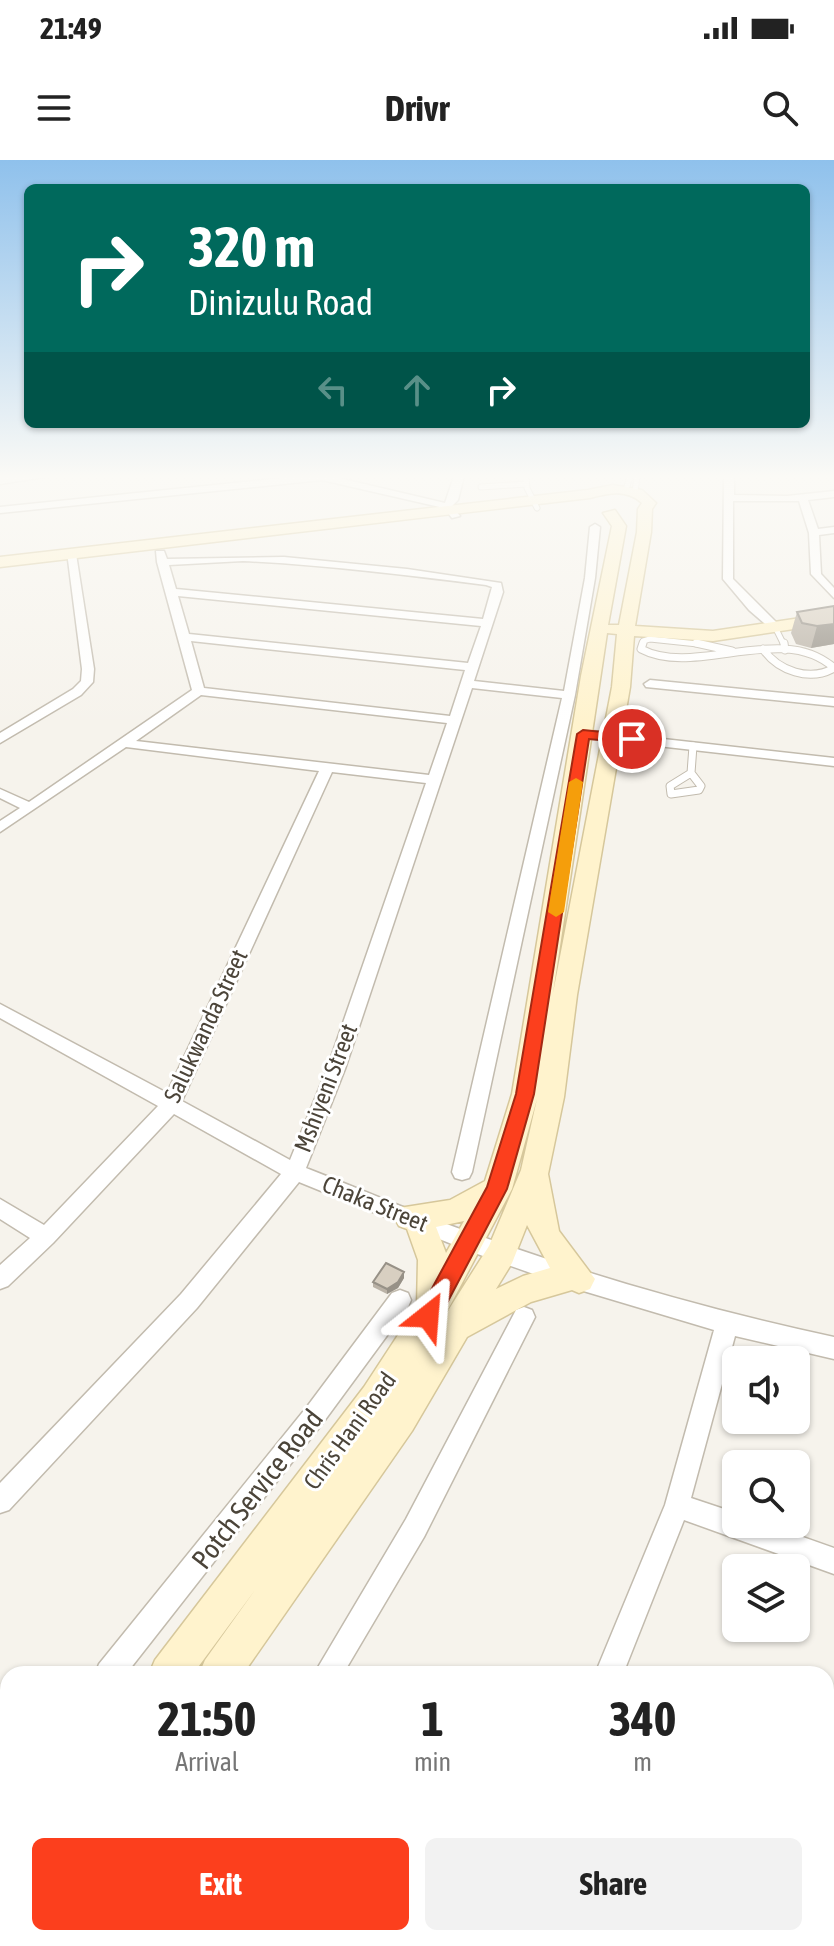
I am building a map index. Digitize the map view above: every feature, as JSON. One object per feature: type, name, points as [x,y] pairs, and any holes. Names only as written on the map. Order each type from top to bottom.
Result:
[{"type":"main road","points":[[0,562],[47,559]]},
{"type":"main road","points":[[0,570],[63,559]]},
{"type":"main road","name":"Chris Hani Road","points":[[485,1247],[497,1189],[525,1094],[612,559]]},
{"type":"main road","name":"Chris Hani Road","points":[[175,1666],[376,1399],[429,1314],[485,1247],[535,1170],[551,1097],[565,995],[621,687],[626,631],[639,559]]},
{"type":"main road","points":[[599,628],[695,637],[834,618]]},
{"type":"main road","points":[[497,1189],[454,1212],[414,1219],[435,1263],[435,1285],[429,1314],[575,1278],[557,1258],[539,1223],[535,1170]]},
{"type":"main road","name":"Chris Hani Road","points":[[225,1666],[400,1419],[429,1314]]},
{"type":"street","points":[[0,739],[77,692],[87,682],[89,676],[71,559]]},
{"type":"street","points":[[161,559],[199,691]]},
{"type":"street","name":"Mshiyeni Street","points":[[0,1501],[189,1301],[295,1172],[336,1069],[498,592],[497,585],[488,582],[262,559]]},
{"type":"street","points":[[462,1172],[569,695],[592,559]]},
{"type":"street","points":[[729,559],[728,579],[745,600],[775,627]]},
{"type":"street","points":[[815,559],[816,574],[834,595]]},
{"type":"street","points":[[816,574],[834,572]]},
{"type":"street","points":[[172,592],[488,623]]},
{"type":"street","points":[[184,637],[470,675],[569,695]]},
{"type":"street","points":[[650,684],[834,702]]},
{"type":"street","points":[[0,828],[199,691],[455,720]]},
{"type":"street","points":[[583,734],[834,762]]},
{"type":"street","points":[[123,743],[326,770],[432,780]]},
{"type":"street","name":"Salukwanda Street","points":[[0,1279],[46,1237],[170,1106],[326,770]]},
{"type":"street","points":[[0,793],[29,807]]},
{"type":"street","name":"Chaka Street","points":[[0,1010],[295,1172],[485,1247],[575,1278],[727,1324],[834,1348]]},
{"type":"street","points":[[0,1208],[46,1237]]},
{"type":"street","name":"Potch Service Road","points":[[115,1666],[314,1416],[429,1314]]},
{"type":"street","points":[[333,1666],[415,1528],[524,1317]]},
{"type":"street","points":[[612,1666],[677,1505],[727,1324]]},
{"type":"street","points":[[677,1505],[834,1561]]},
{"type":"lane","points":[[775,627],[784,640],[785,650]]},
{"type":"lane","points":[[732,651],[700,643],[650,639],[643,641],[641,649],[651,654],[694,659],[732,651],[763,649],[785,650],[824,660],[834,668],[823,674],[791,671],[770,661],[763,649]]},
{"type":"lane","points":[[691,773],[693,746]]},
{"type":"building","points":[[834,606],[834,624],[817,626],[802,623],[797,612]]},
{"type":"building","points":[[386,1263],[404,1272],[398,1282],[387,1289],[373,1282]]},
{"type":"slow traffic","points":[[556,912],[576,782]]},
{"type":"route","points":[[428,1316],[497,1189],[525,1094],[583,734],[632,739]]}]
